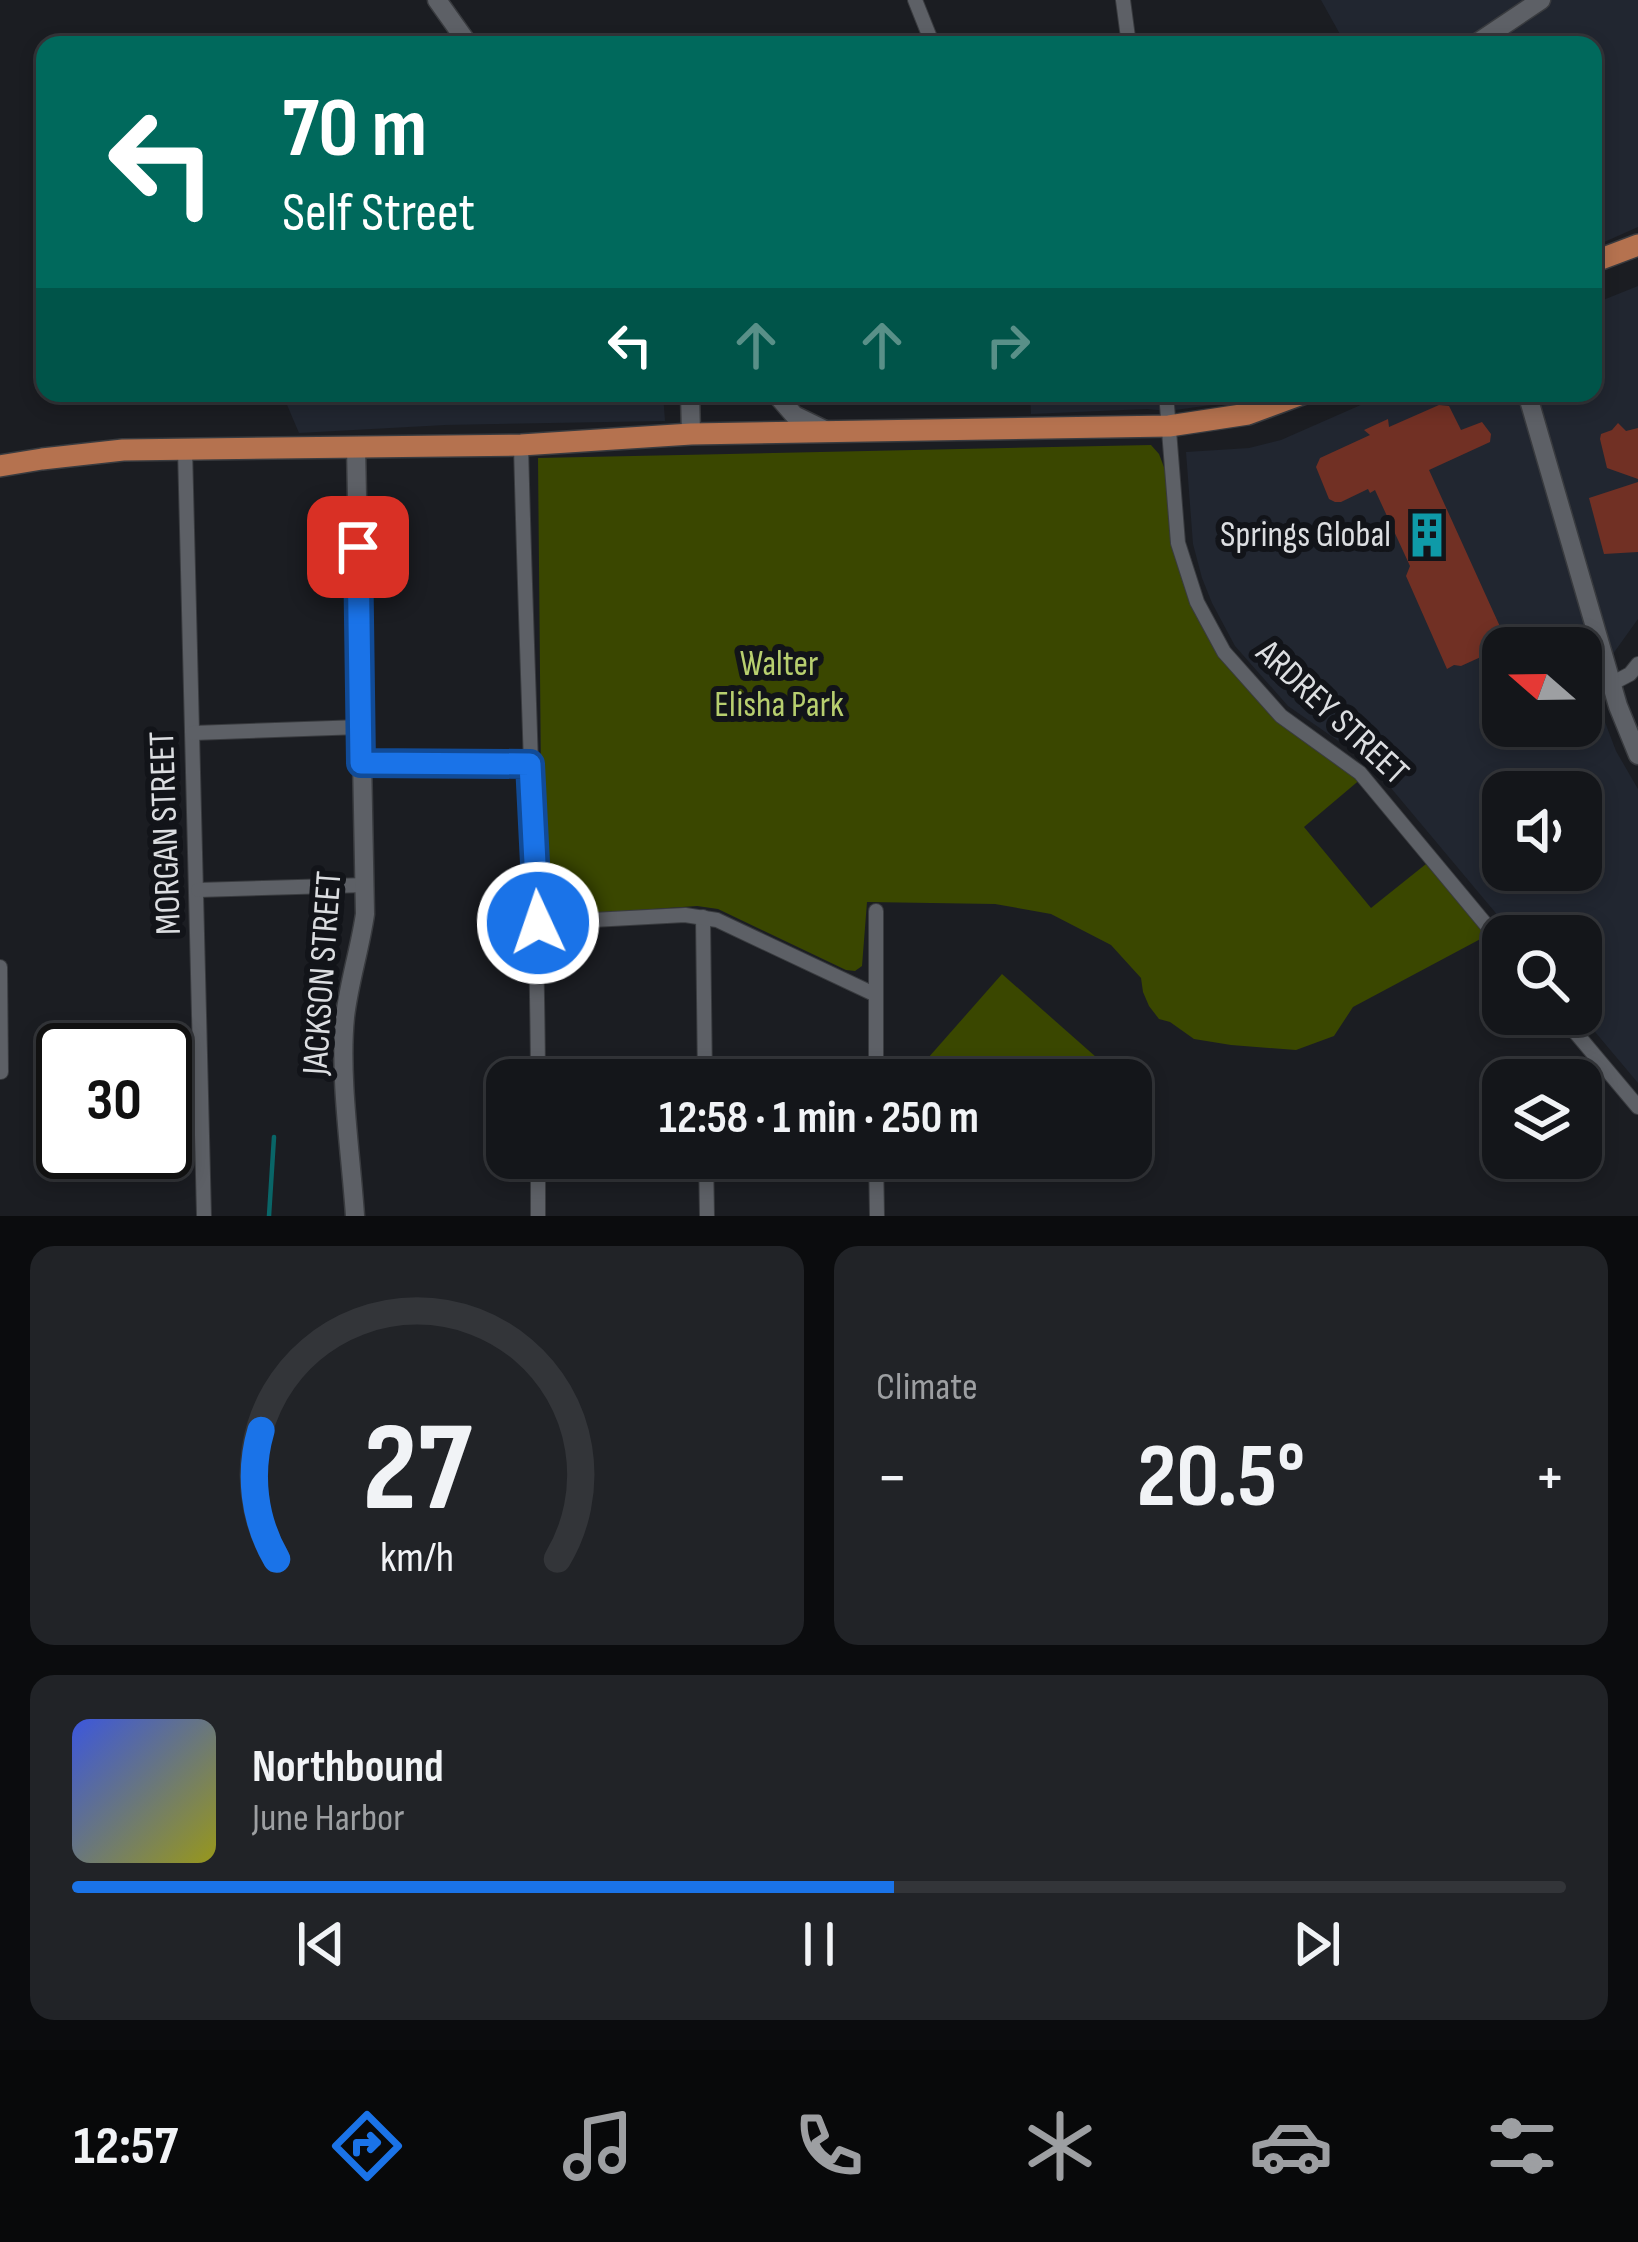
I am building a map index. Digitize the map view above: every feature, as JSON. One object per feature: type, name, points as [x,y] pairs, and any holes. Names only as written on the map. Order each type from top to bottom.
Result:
[{"type":"main road","points":[[1602,259],[1638,245]]},
{"type":"main road","points":[[0,466],[123,450],[521,445],[691,434],[1169,426],[1248,414],[1281,402]]},
{"type":"street","points":[[437,0],[463,36]]},
{"type":"street","points":[[915,0],[929,36]]},
{"type":"street","points":[[1124,0],[1128,36]]},
{"type":"street","points":[[1487,36],[1540,0]]},
{"type":"street","points":[[690,402],[691,434]]},
{"type":"street","points":[[783,402],[794,415],[831,433]]},
{"type":"street","name":"ARDREY STREET","points":[[1167,402],[1178,543],[1197,602],[1224,652],[1281,716],[1360,773],[1482,920]]},
{"type":"street","points":[[1530,402],[1611,684],[1638,755]]},
{"type":"street","points":[[521,445],[538,923],[538,1059]]},
{"type":"street","name":"JACKSON STREET","points":[[355,1216],[344,1054],[345,1014],[360,951],[366,885],[356,446]]},
{"type":"street","name":"MORGAN STREET","points":[[185,449],[204,1216]]},
{"type":"street","points":[[1611,684],[1638,664]]},
{"type":"street","points":[[193,733],[361,727]]},
{"type":"street","points":[[361,763],[530,764]]},
{"type":"street","points":[[198,890],[366,885]]},
{"type":"street","points":[[876,911],[876,1059]]},
{"type":"street","points":[[538,923],[704,917],[876,994]]},
{"type":"street","points":[[704,917],[705,1059]]},
{"type":"street","points":[[0,968],[1,1072]]},
{"type":"street","points":[[1578,1035],[1638,1107]]},
{"type":"street","points":[[538,1179],[538,1216]]},
{"type":"street","points":[[706,1179],[706,1216]]},
{"type":"street","points":[[876,1179],[877,1216]]},
{"type":"shaded area","points":[[1321,0],[1638,0],[1638,227],[1602,243],[1602,36],[1341,36]]},
{"type":"shaded area","points":[[1638,286],[1638,619],[1602,667],[1602,627],[1482,627],[1482,747],[1602,747],[1602,714],[1638,789],[1638,1083],[1598,1035],[1602,1035],[1602,915],[1497,915],[1370,763],[1288,706],[1235,646],[1212,603],[1193,544],[1186,452],[1249,448],[1281,440],[1368,402],[1602,402],[1602,300]]},
{"type":"shaded area","points":[[286,402],[664,402],[665,421],[445,425],[299,433]]},
{"type":"shaded area","points":[[1030,402],[1233,402],[1168,411],[1031,414]]},
{"type":"green space","name":"Walter Elisha Park","points":[[1151,445],[1170,483],[1185,578],[1262,701],[1362,778],[1304,827],[1371,908],[1426,864],[1482,928],[1482,938],[1353,1007],[1334,1036],[1296,1050],[1194,1039],[1159,1019],[1149,1006],[1141,978],[1111,945],[1051,914],[995,904],[867,902],[862,966],[855,971],[718,909],[697,906],[565,915],[547,903],[542,889],[538,458]]},
{"type":"green space","points":[[1002,974],[1098,1059],[929,1059]]},
{"type":"building","name":"Springs Global","points":[[1439,405],[1449,406],[1461,430],[1482,422],[1491,434],[1490,442],[1429,470],[1500,627],[1482,627],[1482,656],[1461,666],[1447,669],[1406,576],[1410,566],[1375,490],[1335,502],[1329,499],[1316,467],[1320,458],[1370,435],[1364,430],[1388,419],[1389,427]]},
{"type":"building","points":[[1618,423],[1626,431],[1638,428],[1638,479],[1607,468],[1601,434]]},
{"type":"building","points":[[1638,482],[1638,552],[1604,554],[1589,498]]},
{"type":"waterway","points":[[269,1216],[274,1137]]},
{"type":"place","name":"Springs Global","points":[[1427,535]]},
{"type":"route","points":[[358,547],[361,763],[530,764],[538,923]]}]
